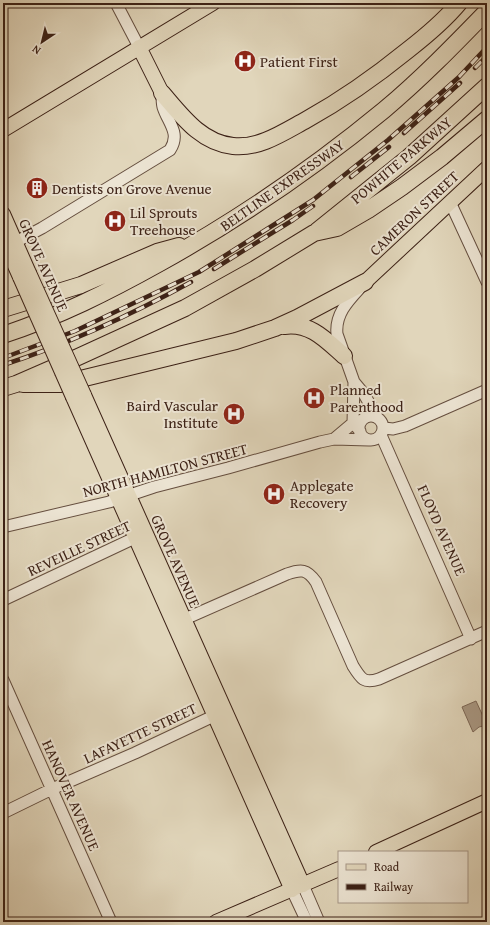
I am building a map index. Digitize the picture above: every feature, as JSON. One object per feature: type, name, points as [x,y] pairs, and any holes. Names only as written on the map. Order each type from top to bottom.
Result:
[{"type":"highway","points":[[162,93],[185,120],[207,138],[232,146],[245,146],[261,142],[284,132],[337,102],[366,83],[421,40],[450,14],[459,3]]},
{"type":"highway","name":"BELTLINE EXPRESSWAY","points":[[3,335],[68,311],[105,293],[205,238],[310,167],[385,109],[432,67],[487,11]]},
{"type":"highway","name":"POWHITE PARKWAY","points":[[314,233],[409,157],[487,86]]},
{"type":"highway","points":[[9,386],[185,308],[255,269],[314,233],[337,228],[368,210],[442,157],[487,119]]},
{"type":"highway","points":[[3,309],[81,285],[157,252],[205,238]]},
{"type":"highway","points":[[9,386],[60,384],[236,341],[275,328],[297,318],[364,282]]},
{"type":"highway","points":[[275,328],[295,325],[312,330],[320,334],[344,356]]},
{"type":"main road","points":[[3,130],[214,3]]},
{"type":"main road","points":[[139,47],[162,93]]},
{"type":"main road","name":"CAMERON STREET","points":[[364,282],[487,168]]},
{"type":"main road","name":"GROVE AVENUE","points":[[3,214],[8,243],[25,275],[297,888]]},
{"type":"main road","points":[[378,851],[487,801]]},
{"type":"main road","points":[[216,922],[338,869]]},
{"type":"street","points":[[116,3],[139,47]]},
{"type":"street","points":[[8,243],[170,150],[175,144],[176,136],[163,106],[162,93]]},
{"type":"street","points":[[450,202],[487,282]]},
{"type":"street","points":[[358,424],[364,418],[371,415],[382,421],[382,431],[376,439],[369,440],[363,436],[358,424],[354,382],[337,334],[337,322],[343,308],[364,282]]},
{"type":"street","points":[[354,382],[364,394],[377,417]]},
{"type":"street","points":[[382,431],[405,426],[487,390]]},
{"type":"street","name":"NORTH HAMILTON STREET","points":[[334,439],[358,424]]},
{"type":"street","name":"FLOYD AVENUE","points":[[382,431],[471,639]]},
{"type":"street","name":"NORTH HAMILTON STREET","points":[[3,528],[124,497],[154,487],[334,439],[369,440]]},
{"type":"street","name":"REVEILLE STREET","points":[[3,600],[141,535]]},
{"type":"street","points":[[179,622],[287,574],[296,571],[306,571],[316,582],[359,676],[366,681],[370,682],[379,679],[487,631]]},
{"type":"street","name":"HANOVER AVENUE","points":[[3,680],[111,922]]},
{"type":"street","name":"LAFAYETTE STREET","points":[[3,813],[52,789],[135,753],[220,713]]},
{"type":"street","name":"GROVE AVENUE","points":[[297,888],[307,922]]},
{"type":"street","name":"GROVE AVENUE","points":[[297,888],[319,922]]},
{"type":"shaded area","points":[[476,701],[487,725],[479,727],[473,732],[462,707]]},
{"type":"railway","points":[[3,358],[75,331],[199,272],[313,200],[388,140],[459,77],[487,47]]},
{"type":"railway","points":[[475,68],[487,56]]},
{"type":"railway","points":[[404,133],[460,83]]},
{"type":"railway","points":[[351,177],[389,147]]},
{"type":"railway","points":[[214,269],[313,206]]},
{"type":"railway","points":[[3,365],[51,348],[99,328],[191,282]]},
{"type":"place","name":"Patient First","points":[[245,61]]},
{"type":"place","name":"Dentists on Grove Avenue","points":[[37,188]]},
{"type":"place","name":"Lil Sprouts Treehouse","points":[[115,221]]},
{"type":"place","name":"Planned Parenthood","points":[[314,398]]},
{"type":"place","name":"Baird Vascular Institute","points":[[234,414]]},
{"type":"place","name":"Applegate Recovery","points":[[274,494]]}]
